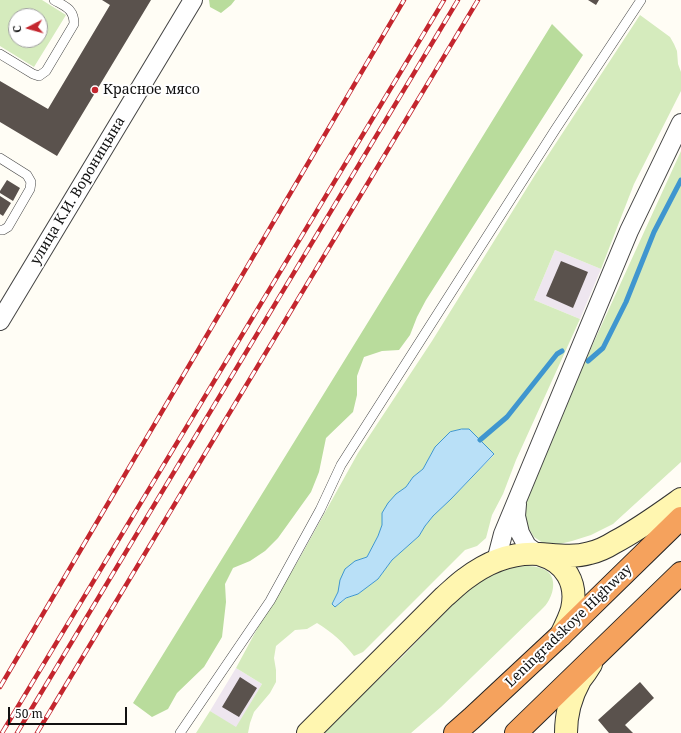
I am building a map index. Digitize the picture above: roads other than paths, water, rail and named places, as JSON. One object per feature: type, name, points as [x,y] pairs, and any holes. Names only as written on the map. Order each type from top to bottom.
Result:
[{"type":"highway","name":"Leningradskoye Highway","points":[[455,733],[561,635],[681,518]]},
{"type":"highway","points":[[516,733],[681,573]]},
{"type":"main road","points":[[308,733],[444,597],[466,579],[496,561],[514,555],[538,554],[579,556],[605,548],[649,522],[681,499]]},
{"type":"main road","points":[[538,554],[559,563],[565,570],[573,589],[574,599],[572,610],[561,635]]},
{"type":"main road","points":[[566,733],[571,701],[580,680],[600,652]]},
{"type":"street","name":"улица К.И. Вороницына","points":[[0,321],[193,0]]},
{"type":"street","points":[[496,561],[503,534],[629,231],[681,123]]},
{"type":"street","points":[[517,500],[516,516],[520,533],[527,546],[538,554]]},
{"type":"lane","points":[[0,54],[33,74],[39,76],[46,71],[74,24],[74,16],[70,10],[54,0]]},
{"type":"lane","points":[[180,733],[270,601],[320,510],[340,465],[555,130],[641,0]]},
{"type":"lane","points":[[0,158],[27,175],[31,182],[30,189],[8,227],[4,230],[0,230]]},
{"type":"water","points":[[469,429],[494,454],[433,516],[419,536],[392,560],[378,579],[358,594],[346,598],[335,607],[332,604],[338,592],[340,580],[345,569],[355,561],[367,557],[378,536],[382,525],[382,513],[388,503],[396,494],[406,487],[413,477],[423,469],[435,447],[450,432]]},
{"type":"waterway","points":[[588,361],[603,348],[626,302],[654,232],[681,180]]},
{"type":"waterway","points":[[480,440],[507,417],[557,354],[562,351]]},
{"type":"railway","points":[[0,687],[404,0]]},
{"type":"railway","points":[[2,733],[444,0]]},
{"type":"railway","points":[[17,733],[458,0]]},
{"type":"railway","points":[[37,733],[478,0]]},
{"type":"place","name":"Красное мясо","points":[[95,90]]}]
